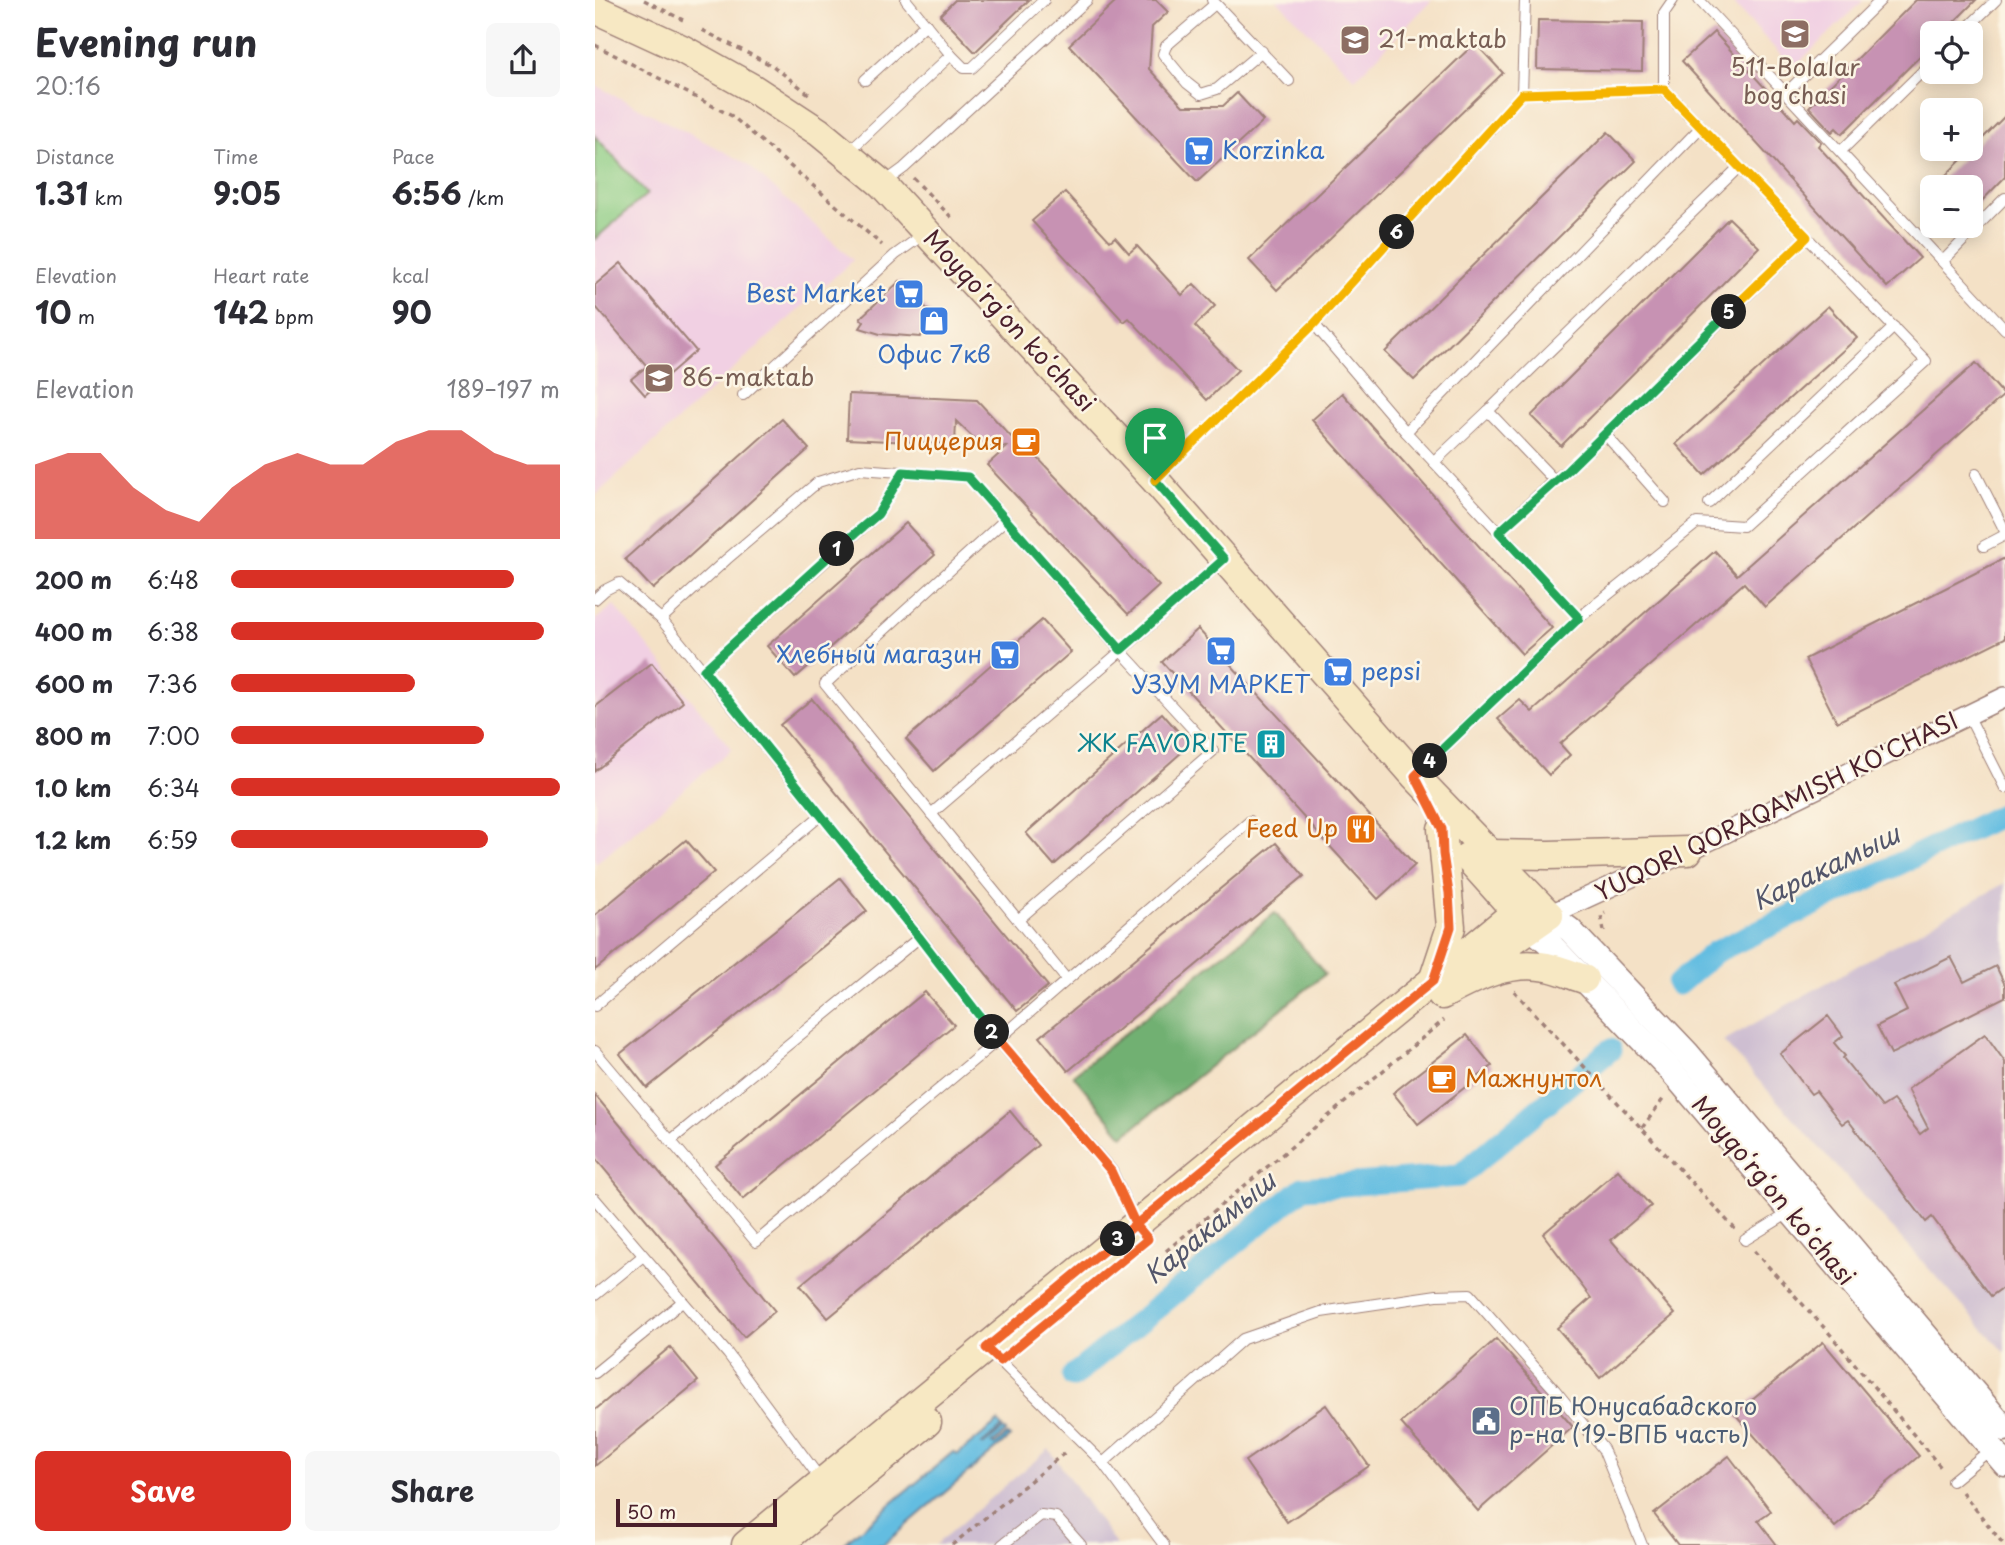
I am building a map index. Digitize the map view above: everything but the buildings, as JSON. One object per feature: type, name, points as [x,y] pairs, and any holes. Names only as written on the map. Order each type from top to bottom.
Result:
[{"type":"main road","name":"Moyqoʻrgʻon koʻchasi","points":[[595,9],[682,49],[752,88],[846,153],[882,184],[1155,480],[1415,776]]},
{"type":"main road","points":[[1415,776],[1442,829],[1532,918]]},
{"type":"main road","points":[[1415,776],[1490,854],[1532,918]]},
{"type":"main road","points":[[1442,829],[1451,927],[1442,997]]},
{"type":"main road","points":[[1490,854],[1688,851]]},
{"type":"main road","name":"YUQORI QORAQAMISH KO'CHASI","points":[[746,1545],[830,1490],[993,1355],[1150,1238],[1442,997],[1532,918]]},
{"type":"main road","points":[[1442,997],[1477,977],[1521,966],[1546,967],[1597,982]]},
{"type":"main road","name":"YUQORI QORAQAMISH KO'CHASI","points":[[778,1545],[830,1490]]},
{"type":"street","name":"YUQORI QORAQAMISH KO'CHASI","points":[[1532,918],[1688,851],[2005,697]]},
{"type":"street","name":"Moyqoʻrgʻon koʻchasi","points":[[1532,918],[1549,943],[1597,982],[1677,1060],[2001,1447]]},
{"type":"street","name":"Moyqoʻrgʻon koʻchasi","points":[[1677,1060],[1789,1212],[2001,1447]]},
{"type":"lane","points":[[906,0],[964,68],[972,68],[1044,0]]},
{"type":"lane","points":[[882,184],[904,168],[1087,0]]},
{"type":"lane","points":[[1155,480],[1314,324],[1522,94],[1525,0]]},
{"type":"lane","points":[[1415,776],[1579,618],[1697,523],[1743,526],[1926,361],[1664,89],[1664,13],[1673,0]]},
{"type":"lane","points":[[1699,0],[2005,329]]},
{"type":"lane","points":[[1786,93],[1881,0]]},
{"type":"lane","points":[[1974,21],[1996,0]]},
{"type":"lane","points":[[1262,51],[1217,89],[1201,94],[1187,83],[1163,54],[1166,46],[1213,2],[1262,51],[1289,81]]},
{"type":"lane","points":[[865,80],[926,24]]},
{"type":"lane","points":[[846,153],[951,55]]},
{"type":"lane","points":[[1841,151],[1920,74]]},
{"type":"lane","points":[[1522,94],[1664,89]]},
{"type":"lane","points":[[1406,432],[1701,127]]},
{"type":"lane","points":[[1434,462],[1739,167]]},
{"type":"lane","points":[[1943,261],[2005,198]]},
{"type":"lane","points":[[743,395],[895,256],[927,232]]},
{"type":"lane","points":[[1499,532],[1605,434],[1807,237]]},
{"type":"lane","points":[[1314,324],[1406,432],[1579,618]]},
{"type":"lane","points":[[1709,503],[1894,327]]},
{"type":"lane","points":[[1488,411],[1554,480]]},
{"type":"lane","points":[[1605,434],[1664,502]]},
{"type":"lane","points":[[661,620],[727,559],[818,482],[860,469],[968,477],[1213,751],[1018,919]]},
{"type":"lane","points":[[704,670],[878,514],[903,472]]},
{"type":"lane","points":[[1976,474],[2005,533],[1984,546]]},
{"type":"lane","points":[[1006,519],[825,684],[1067,980]]},
{"type":"lane","points":[[931,814],[1224,559]]},
{"type":"lane","points":[[595,598],[619,583],[661,620],[919,937],[998,1040],[1111,1171],[1150,1238]]},
{"type":"lane","points":[[1968,715],[2005,788]]},
{"type":"lane","points":[[595,1006],[820,816]]},
{"type":"lane","points":[[595,1051],[756,1242],[998,1040],[1251,821]]},
{"type":"lane","points":[[670,1141],[919,937]]},
{"type":"lane","points":[[595,1199],[728,1354],[830,1490]]},
{"type":"lane","points":[[1745,1240],[1789,1212]]},
{"type":"lane","points":[[595,1295],[643,1256]]},
{"type":"lane","points":[[1103,1463],[1243,1339],[1321,1311],[1437,1295],[1470,1294],[1603,1449],[1642,1545]]},
{"type":"lane","points":[[595,1373],[682,1302]]},
{"type":"lane","points":[[993,1355],[1103,1463],[1164,1545]]},
{"type":"lane","points":[[1952,1480],[2001,1447]]},
{"type":"lane","points":[[1002,1545],[1041,1515],[1056,1517],[1081,1545]]},
{"type":"path","points":[[595,45],[732,116],[895,256]]},
{"type":"path","points":[[1605,938],[1601,915],[1613,909]]},
{"type":"path","points":[[1512,988],[1829,1333],[2004,1545]]},
{"type":"path","points":[[1150,1238],[1442,997]]},
{"type":"path","points":[[1642,1128],[1665,1096]]},
{"type":"path","points":[[952,1545],[1081,1441]]},
{"type":"shaded area","name":"21-maktab","points":[[1277,0],[1432,0],[1355,79]]},
{"type":"shaded area","name":"511-Bolalar bogʻchasi","points":[[1730,0],[1864,0],[1793,68]]},
{"type":"shaded area","name":"86-maktab","points":[[595,85],[746,163],[853,260],[595,496]]},
{"type":"shaded area","points":[[614,605],[732,749],[595,864],[595,620]]},
{"type":"shaded area","points":[[2005,883],[2005,1353],[1723,1041]]},
{"type":"shaded area","points":[[1049,1449],[1116,1545],[935,1545]]},
{"type":"green space","points":[[595,136],[647,194],[595,239]]},
{"type":"green space","points":[[1275,913],[1325,974],[1123,1136],[1073,1075]]},
{"type":"water","points":[[998,1422],[1002,1427],[982,1444],[1003,1429],[1006,1432],[992,1444],[995,1445],[1007,1435],[1010,1437],[883,1545],[842,1545],[953,1452],[957,1455]]},
{"type":"waterway","name":"Каракамыш","points":[[1678,984],[1715,952],[2005,813]]},
{"type":"waterway","name":"Каракамыш","points":[[1073,1376],[1303,1188],[1459,1176],[1610,1050]]},
{"type":"place","name":"511-Bolalar bogʻchasi","points":[[1795,34]]},
{"type":"place","name":"21-maktab","points":[[1355,40]]},
{"type":"place","name":"Korzinka","points":[[1199,151]]},
{"type":"place","name":"Best Market","points":[[909,294]]},
{"type":"place","name":"Офис 7кв","points":[[934,321]]},
{"type":"place","name":"86-maktab","points":[[659,378]]},
{"type":"place","name":"Пиццерия","points":[[1026,442]]},
{"type":"place","name":"УЗУМ МАРКЕТ","points":[[1221,651]]},
{"type":"place","name":"Хлебный магазин","points":[[1005,655]]},
{"type":"place","name":"pepsi","points":[[1338,672]]},
{"type":"place","name":"ЖК FAVORITE","points":[[1271,744]]},
{"type":"place","name":"Feed Up","points":[[1361,829]]},
{"type":"place","name":"Мажнунтол","points":[[1442,1079]]},
{"type":"place","name":"ОПБ Юнусабадского р-на (19-ВПБ часть)","points":[[1486,1421]]},
{"type":"route","points":[[1155,480],[1224,559],[1121,650],[968,477],[903,472],[878,514],[704,670],[919,937],[998,1040],[1111,1171],[1136,1225],[1148,1239],[1000,1361],[986,1348],[1136,1225],[1269,1115],[1433,981],[1451,927],[1449,893],[1442,829],[1415,776],[1579,618],[1499,532],[1568,470],[1807,237],[1664,89],[1522,94],[1314,324],[1155,480]]}]
